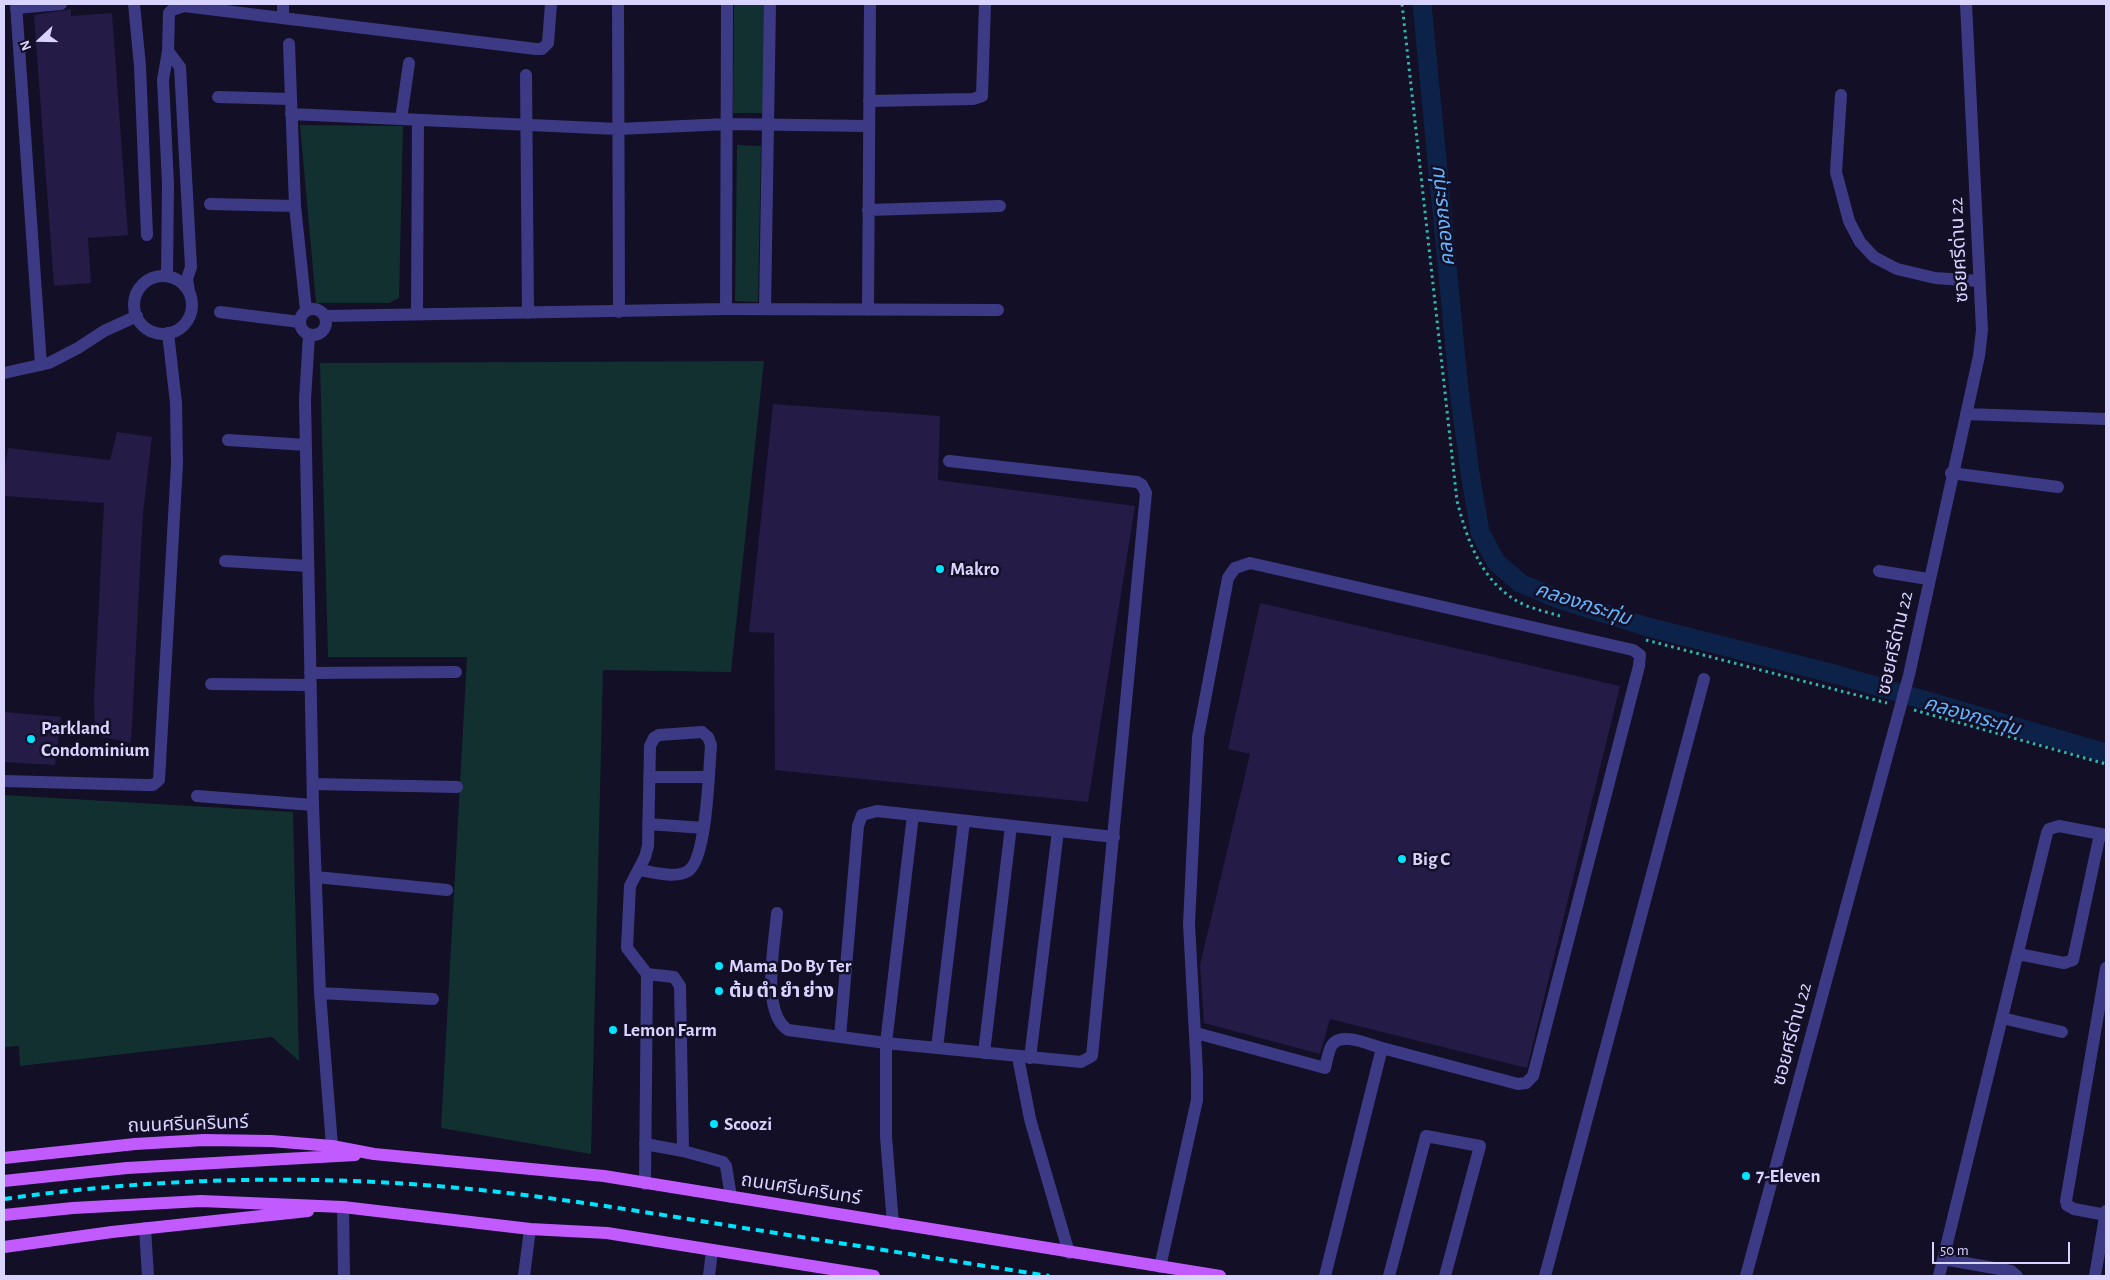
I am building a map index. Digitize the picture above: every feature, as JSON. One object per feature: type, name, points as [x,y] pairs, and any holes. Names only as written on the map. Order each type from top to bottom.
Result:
[{"type":"main road","name":"ถนนศรีนครินทร์","points":[[4,1158],[135,1144],[204,1140],[271,1141],[332,1146],[374,1154],[604,1176],[1220,1276]]},
{"type":"main road","name":"ถนนศรีนครินทร์","points":[[4,1181],[127,1168],[374,1154]]},
{"type":"main road","points":[[4,1215],[73,1208],[201,1201],[343,1207],[530,1229],[607,1233],[874,1276]]},
{"type":"main road","points":[[4,1247],[144,1228],[343,1207]]},
{"type":"street","points":[[41,365],[16,6],[61,4]]},
{"type":"street","points":[[134,4],[140,66],[147,234]]},
{"type":"street","points":[[283,4],[283,18]]},
{"type":"street","points":[[167,276],[168,184],[163,80],[168,51],[169,13],[179,6],[542,49],[548,43],[550,35],[551,4]]},
{"type":"street","points":[[618,4],[619,312]]},
{"type":"street","points":[[726,309],[727,4]]},
{"type":"street","points":[[765,309],[770,4]]},
{"type":"street","points":[[868,310],[870,4]]},
{"type":"street","points":[[869,101],[973,99],[982,96],[985,4]]},
{"type":"street","name":"ซอยศรีด่าน 22","points":[[1746,1276],[1909,675],[1951,473],[1979,356],[1982,330],[1966,4]]},
{"type":"street","points":[[289,44],[295,206],[303,316],[302,330],[309,335],[318,334],[324,328],[325,316]]},
{"type":"street","points":[[168,51],[180,67],[191,268],[187,279],[192,300],[189,318],[176,331],[168,333],[149,330],[137,316],[135,299],[143,284],[150,279],[167,276],[176,278],[189,291]]},
{"type":"street","points":[[401,119],[409,62]]},
{"type":"street","points":[[526,75],[528,313]]},
{"type":"street","points":[[1841,95],[1836,172],[1849,220],[1860,242],[1874,257],[1897,269],[1935,278],[1979,281]]},
{"type":"street","points":[[218,97],[290,99]]},
{"type":"street","points":[[291,114],[618,129],[727,124],[868,126]]},
{"type":"street","points":[[417,313],[418,120]]},
{"type":"street","points":[[210,204],[295,206]]},
{"type":"street","points":[[868,210],[1000,206]]},
{"type":"street","points":[[220,312],[303,316],[319,310],[325,316],[726,309],[998,310]]},
{"type":"street","points":[[4,373],[41,365],[63,357],[104,331],[137,316]]},
{"type":"street","points":[[4,781],[153,785],[159,780],[178,464],[176,403],[168,333]]},
{"type":"street","points":[[309,335],[305,400],[312,784],[320,992],[332,1146]]},
{"type":"street","points":[[1966,414],[2106,419]]},
{"type":"street","points":[[228,440],[306,445]]},
{"type":"street","points":[[777,913],[772,990],[775,1014],[781,1025],[788,1030],[886,1043],[1081,1062],[1092,1056],[1147,498],[1145,488],[1137,482],[949,460]]},
{"type":"street","points":[[1951,473],[2058,487]]},
{"type":"street","points":[[225,561],[308,566]]},
{"type":"street","points":[[1160,1267],[1196,1100],[1196,1034],[1189,924],[1198,737],[1228,578],[1236,568],[1250,563],[1637,651],[1640,655],[1630,704],[1530,1081],[1518,1084],[1346,1039],[1339,1040],[1331,1046],[1325,1068],[1196,1034]]},
{"type":"street","points":[[1879,571],[1928,579]]},
{"type":"street","points":[[211,684],[456,672]]},
{"type":"street","points":[[1545,1276],[1704,679]]},
{"type":"street","points":[[639,870],[679,875],[688,872],[696,863],[704,828],[711,745],[708,737],[702,732],[659,735],[654,738],[650,746],[648,846],[639,870],[630,886],[627,948],[647,974],[645,1184]]},
{"type":"street","points":[[649,778],[709,777]]},
{"type":"street","points":[[312,784],[457,787]]},
{"type":"street","points":[[197,796],[313,805]]},
{"type":"street","points":[[840,1037],[860,819],[870,812],[913,815],[1114,837]]},
{"type":"street","points":[[894,1224],[886,1137],[886,1043],[913,815]]},
{"type":"street","points":[[937,1048],[964,821]]},
{"type":"street","points":[[648,824],[704,828]]},
{"type":"street","points":[[984,1053],[1011,826]]},
{"type":"street","points":[[1938,1276],[2049,829],[2059,826],[2103,834],[2073,960],[2064,963],[2018,954]]},
{"type":"street","points":[[1058,831],[1024,1057],[1030,1119],[1069,1253]]},
{"type":"street","points":[[316,877],[447,890]]},
{"type":"street","points":[[2095,1276],[2106,1214],[2074,1209],[2067,1205],[2066,1201],[2106,968]]},
{"type":"street","points":[[647,974],[674,977],[680,986],[683,1151]]},
{"type":"street","points":[[320,992],[433,999]]},
{"type":"street","points":[[2002,1018],[2062,1032]]},
{"type":"street","points":[[1325,1276],[1382,1048]]},
{"type":"street","points":[[1389,1276],[1426,1136],[1480,1146],[1445,1276]]},
{"type":"street","points":[[645,1144],[683,1151],[723,1162],[726,1166],[731,1197]]},
{"type":"street","points":[[343,1207],[344,1276]]},
{"type":"street","points":[[144,1228],[148,1276]]},
{"type":"street","points":[[524,1276],[530,1229]]},
{"type":"street","points":[[709,1276],[712,1251]]},
{"type":"street","points":[[1943,1259],[2011,1271],[2017,1276]]},
{"type":"path","points":[[1402,4],[1457,501],[1466,535],[1477,558],[1498,587],[1526,606],[1562,616]]},
{"type":"path","points":[[1645,640],[1901,704],[2106,764]]},
{"type":"green space","points":[[734,4],[764,4],[764,113],[733,113]]},
{"type":"green space","points":[[300,125],[403,126],[399,298],[389,303],[316,303]]},
{"type":"green space","points":[[737,145],[761,146],[758,302],[735,301]]},
{"type":"green space","points":[[764,361],[731,672],[603,670],[591,1154],[441,1128],[467,657],[328,657],[320,363]]},
{"type":"green space","points":[[4,795],[293,812],[299,1061],[272,1037],[20,1066],[19,1046],[4,1047]]},
{"type":"building","points":[[71,9],[71,16],[112,13],[128,235],[88,238],[91,283],[54,286],[34,15]]},
{"type":"building","name":"Makro","points":[[773,404],[940,416],[938,480],[1135,506],[1088,802],[775,770],[774,633],[749,632]]},
{"type":"building","points":[[117,432],[152,437],[143,513],[131,743],[95,735],[94,698],[104,503],[4,496],[4,471],[8,448],[110,460]]},
{"type":"building","name":"Big C","points":[[1260,603],[1620,686],[1527,1068],[1330,1019],[1320,1054],[1204,1023],[1200,965],[1250,754],[1228,749]]},
{"type":"building","name":"Parkland Condominium","points":[[4,712],[61,717],[55,765],[4,762]]},
{"type":"waterway","name":"คลองกระทุ่ม","points":[[1422,4],[1459,390],[1470,473],[1480,532],[1496,562],[1520,583],[1561,600],[1648,627],[1838,675],[2106,753]]},
{"type":"railway","points":[[4,1199],[105,1187],[207,1181],[308,1180],[410,1184],[489,1191],[608,1206],[1049,1276]]},
{"type":"place","name":"Makro","points":[[940,569]]},
{"type":"place","name":"Parkland Condominium","points":[[31,739]]},
{"type":"place","name":"Big C","points":[[1402,859]]},
{"type":"place","name":"Mama Do By Ter","points":[[719,966]]},
{"type":"place","name":"ต้ม ตำ ยำ ย่าง","points":[[719,991]]},
{"type":"place","name":"Lemon Farm","points":[[613,1030]]},
{"type":"place","name":"Scoozi","points":[[714,1124]]},
{"type":"place","name":"7-Eleven","points":[[1746,1176]]}]
